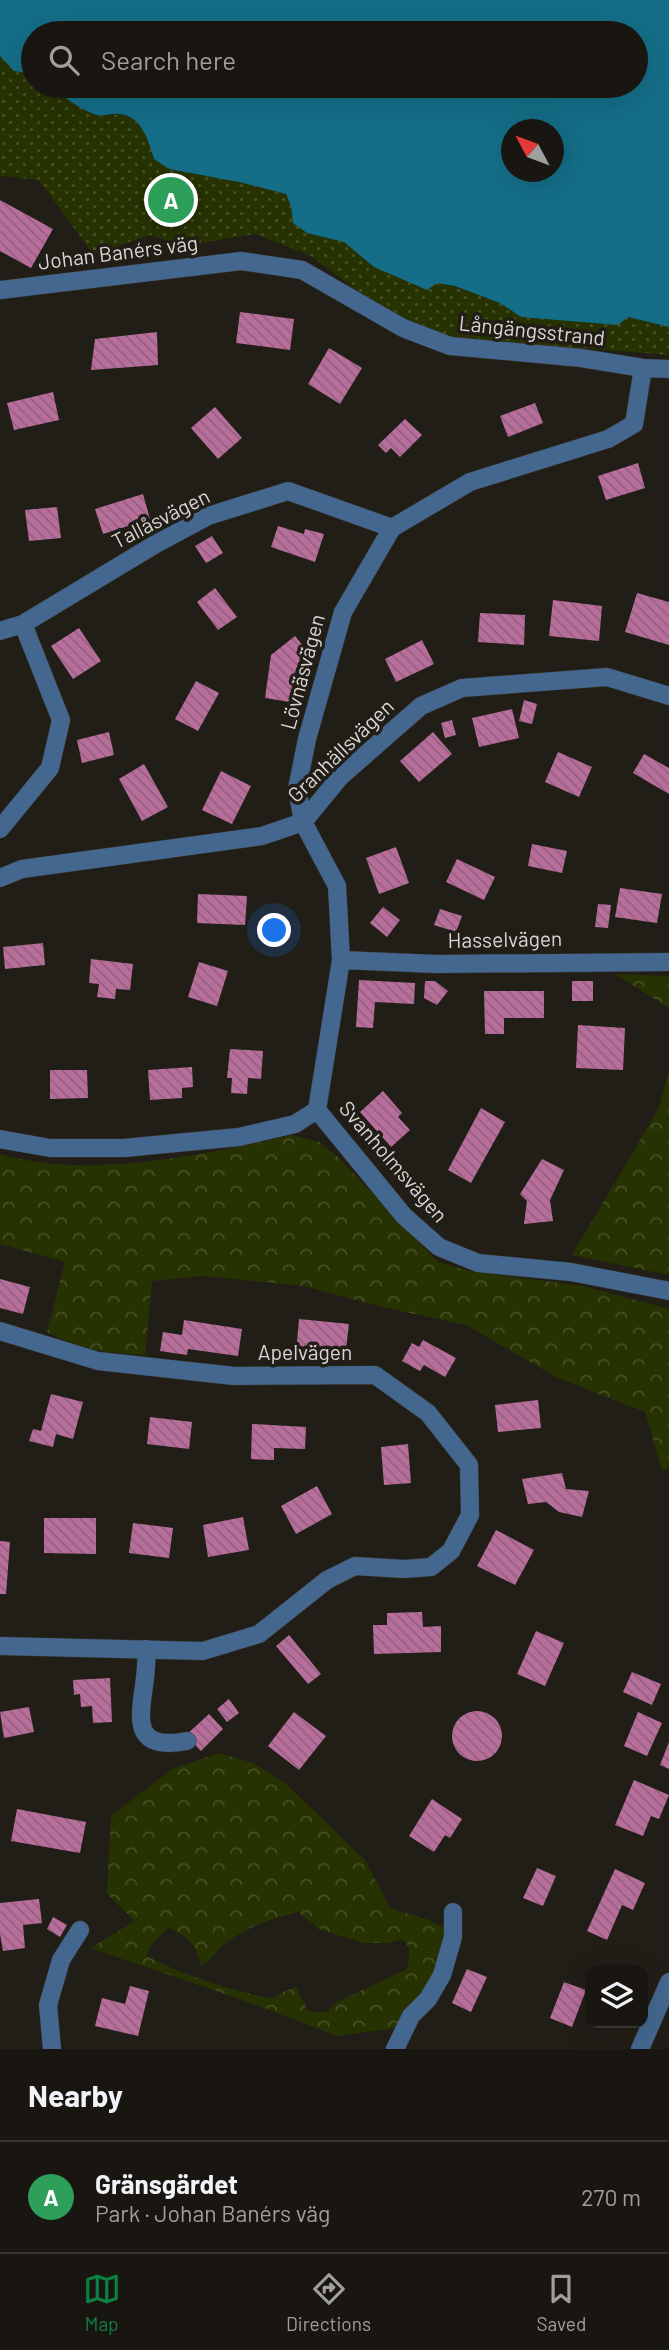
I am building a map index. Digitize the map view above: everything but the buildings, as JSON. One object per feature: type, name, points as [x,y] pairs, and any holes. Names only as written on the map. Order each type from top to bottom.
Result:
[{"type":"street","name":"Johan Banérs väg","points":[[0,290],[241,261]]},
{"type":"street","name":"Långängsstrand","points":[[241,261],[302,270],[403,328],[450,346],[669,369]]},
{"type":"street","name":"Lövnäsvägen","points":[[317,1110],[341,960],[337,886],[303,822],[297,789],[307,739],[343,612],[392,528],[470,482],[608,439],[634,424],[643,368]]},
{"type":"street","name":"Tallåsvägen","points":[[0,631],[23,624],[154,545],[208,516],[288,491],[392,528]]},
{"type":"street","points":[[0,829],[50,768],[61,720],[23,624]]},
{"type":"street","name":"Granhällsvägen","points":[[0,878],[22,869],[262,836],[303,822],[340,777],[421,706],[462,688],[607,677],[669,696]]},
{"type":"street","name":"Hasselvägen","points":[[341,960],[437,964],[669,962]]},
{"type":"street","name":"Svanholmsvägen","points":[[0,1139],[50,1148],[124,1148],[239,1138],[295,1124],[317,1110],[404,1216],[439,1247],[478,1263],[571,1272],[665,1287]]},
{"type":"street","name":"Apelvägen","points":[[0,1331],[98,1361],[234,1376],[375,1375],[428,1413],[469,1465],[470,1515],[451,1551],[431,1567],[404,1569],[355,1566],[327,1580],[259,1634],[204,1651],[0,1646]]},
{"type":"street","points":[[146,1649],[148,1666],[140,1721],[146,1737],[156,1744],[187,1741]]},
{"type":"street","points":[[395,2049],[411,2016],[428,1999],[442,1975],[453,1937],[453,1912]]},
{"type":"street","points":[[52,2049],[48,2005],[61,1959],[80,1930]]},
{"type":"street","points":[[640,2049],[669,1982]]},
{"type":"green space","points":[[0,56],[14,71],[21,72],[21,98],[70,98],[100,116],[120,114],[133,118],[148,137],[154,159],[169,169],[286,194],[307,233],[344,242],[374,267],[455,286],[500,303],[521,317],[627,317],[669,327],[669,355],[453,338],[414,324],[356,290],[311,256],[255,234],[182,246],[151,235],[93,254],[39,180],[0,176]]},
{"type":"green space","points":[[615,974],[669,976],[669,1008]]},
{"type":"green space","points":[[669,1070],[669,1275],[572,1255],[659,1108]]},
{"type":"green space","points":[[292,1135],[319,1142],[338,1157],[438,1262],[474,1272],[583,1286],[669,1309],[669,1468],[662,1471],[645,1412],[558,1378],[466,1325],[382,1307],[304,1286],[202,1276],[152,1281],[145,1355],[94,1350],[47,1332],[65,1262],[0,1244],[0,1154],[70,1165],[108,1165],[184,1157]]},
{"type":"green space","points":[[219,1753],[253,1763],[285,1783],[365,1860],[390,1908],[429,1920],[448,1930],[444,1961],[404,2027],[337,2036],[248,2002],[90,1948],[135,1921],[107,1894],[111,1816],[172,1769]],"holes":[[[298,1912],[321,1930],[364,1943],[405,1941],[410,1950],[407,1969],[337,2002],[326,2012],[308,2011],[296,1987],[273,1999],[208,1982],[146,1956],[154,1941],[169,1928],[191,1942],[201,1966],[238,1935],[280,1917]]]},
{"type":"water","points":[[0,0],[669,0],[669,327],[628,317],[618,325],[521,317],[500,303],[455,286],[437,283],[427,290],[374,267],[344,242],[307,233],[293,223],[286,194],[169,169],[154,159],[143,130],[133,119],[127,115],[100,115],[90,112],[66,98],[648,98],[648,21],[21,21],[21,72],[14,71],[0,56]]},
{"type":"place","name":"Gränsgärdet","points":[[171,200]]}]
